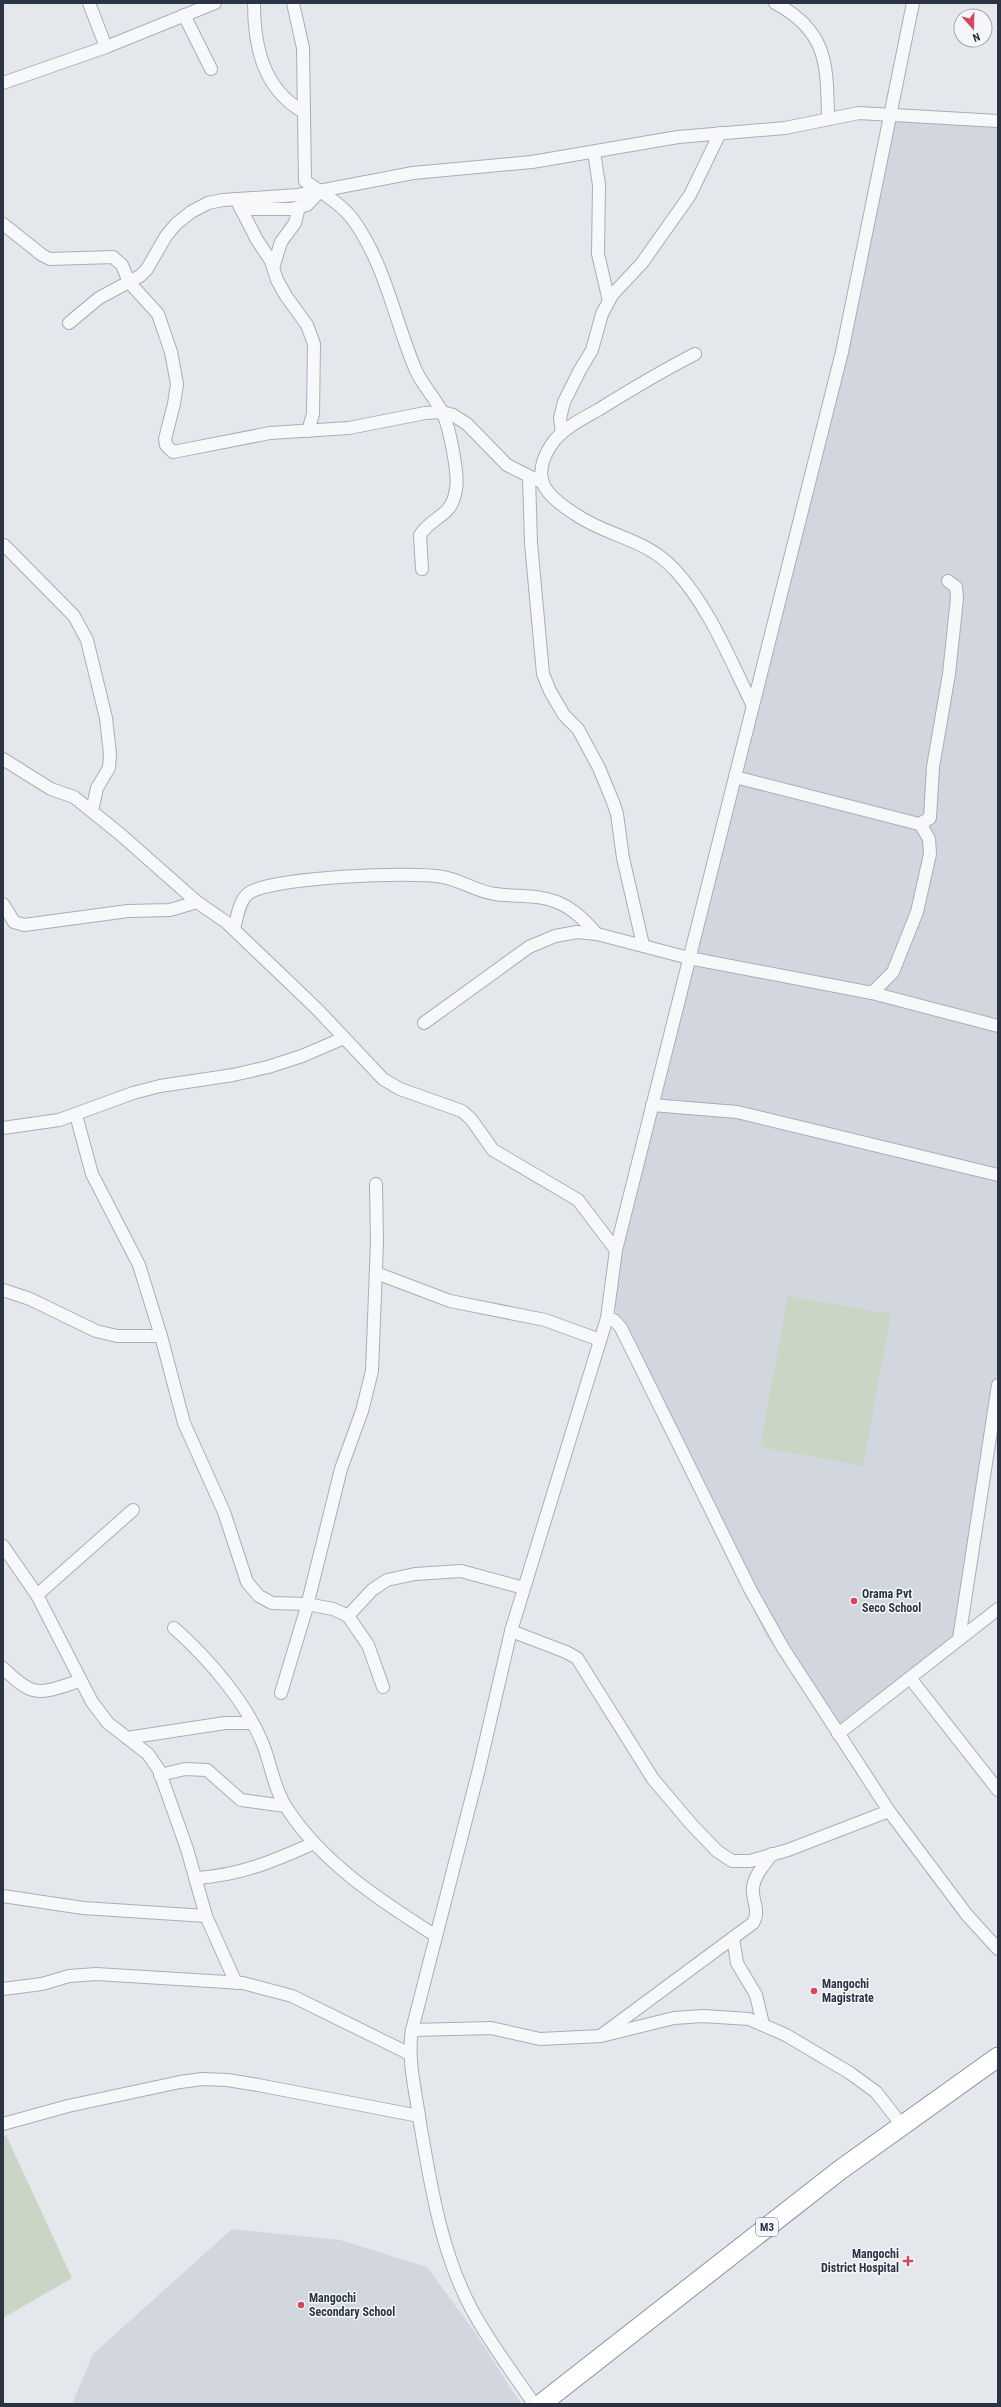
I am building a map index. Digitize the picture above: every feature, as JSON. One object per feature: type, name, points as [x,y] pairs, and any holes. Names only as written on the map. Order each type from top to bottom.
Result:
[{"type":"highway","name":"M3","points":[[541,2404],[840,2170],[901,2124],[998,2057]]},
{"type":"street","points":[[89,3],[106,47]]},
{"type":"street","points":[[3,83],[106,47],[184,14],[215,3]]},
{"type":"street","points":[[254,3],[254,29],[259,58],[283,96],[289,103],[302,111]]},
{"type":"street","points":[[293,3],[303,48],[302,111],[305,181],[340,206],[354,220],[366,240],[387,286],[414,368],[442,412],[448,431],[457,488],[449,510],[420,534],[422,570]]},
{"type":"street","points":[[775,3],[791,12],[805,25],[823,52],[826,63],[828,118]]},
{"type":"street","points":[[534,2404],[472,2310],[447,2249],[435,2207],[419,2116],[410,2054],[412,2030],[511,1631],[607,1318],[616,1250],[842,352],[913,3]]},
{"type":"street","points":[[184,14],[211,68]]},
{"type":"street","points":[[239,204],[320,192],[413,174],[532,162],[678,137],[785,128],[828,118],[859,113],[891,116],[998,120]]},
{"type":"street","points":[[562,433],[560,418],[564,402],[592,350],[599,321],[609,301],[642,263],[690,195],[720,133]]},
{"type":"street","points":[[594,152],[599,185],[598,254],[609,301]]},
{"type":"street","points":[[69,323],[99,298],[129,282],[147,269],[166,236],[176,224],[191,212],[208,203],[239,204],[291,209],[307,205],[320,192]]},
{"type":"street","points":[[239,204],[257,240],[274,266],[280,286],[307,325],[314,344],[313,414],[308,430]]},
{"type":"street","points":[[274,266],[281,242],[295,223],[299,207]]},
{"type":"street","points":[[3,224],[42,255],[50,259],[113,257],[122,265],[129,282],[158,314],[171,352],[176,384],[174,404],[166,439],[166,445],[170,450],[175,452],[270,434],[349,428],[425,413],[442,412],[453,415],[467,424],[507,465],[543,484],[548,492],[578,516],[633,540],[653,551],[675,570],[703,608],[753,706]]},
{"type":"street","points":[[543,484],[543,461],[554,441],[562,433],[662,372],[695,354]]},
{"type":"street","points":[[529,477],[532,551],[543,674],[550,692],[564,714],[578,729],[600,768],[613,802],[617,814],[623,858],[643,945]]},
{"type":"street","points":[[4,545],[74,616],[87,640],[106,718],[110,754],[109,768],[97,788],[92,811]]},
{"type":"street","points":[[872,993],[893,972],[917,912],[930,854],[929,839],[922,828],[923,824],[930,818],[933,767],[949,674],[955,615],[956,587],[948,581]]},
{"type":"street","points":[[3,760],[51,789],[74,797],[92,811],[197,902],[234,929],[344,1038],[383,1080],[400,1089],[462,1111],[471,1119],[493,1150],[578,1200],[616,1250]]},
{"type":"street","points":[[735,777],[923,824]]},
{"type":"street","points":[[234,929],[244,898],[248,894],[269,886],[349,877],[412,874],[443,877],[494,894],[548,899],[573,910],[597,934]]},
{"type":"street","points":[[3,904],[14,922],[24,925],[128,911],[170,910],[197,902]]},
{"type":"street","points":[[424,1023],[529,947],[542,940],[566,933],[597,934],[689,958],[872,993],[998,1026]]},
{"type":"street","points":[[3,1128],[59,1120],[133,1093],[268,1067],[302,1056],[344,1038]]},
{"type":"street","points":[[652,1105],[737,1112],[998,1176]]},
{"type":"street","points":[[76,1115],[92,1174],[139,1265],[161,1336],[184,1423],[224,1512],[247,1582],[259,1596],[272,1603],[307,1604],[333,1609],[348,1616],[368,1645],[383,1687]]},
{"type":"street","points":[[281,1693],[307,1604],[341,1469],[369,1387],[372,1371],[376,1273],[376,1184]]},
{"type":"street","points":[[376,1273],[450,1301],[545,1320],[600,1340]]},
{"type":"street","points":[[3,1290],[30,1299],[96,1331],[117,1336],[161,1336]]},
{"type":"street","points":[[607,1318],[614,1320],[620,1328],[765,1617],[838,1734],[889,1811],[967,1915],[998,1949]]},
{"type":"street","points":[[959,1639],[998,1385]]},
{"type":"street","points":[[37,1595],[133,1510]]},
{"type":"street","points":[[3,1546],[37,1595],[92,1702],[108,1723],[148,1754],[160,1775],[195,1878],[206,1916],[236,1983]]},
{"type":"street","points":[[348,1616],[372,1590],[387,1580],[415,1574],[461,1571],[524,1588]]},
{"type":"street","points":[[838,1734],[998,1609]]},
{"type":"street","points":[[174,1628],[197,1648],[252,1723],[262,1743],[276,1787],[285,1806],[314,1843],[347,1874],[400,1913],[436,1936]]},
{"type":"street","points":[[511,1631],[566,1652],[577,1658],[653,1779],[718,1852],[732,1861],[740,1862],[772,1854],[823,1838],[889,1811]]},
{"type":"street","points":[[3,1668],[8,1679],[30,1691],[43,1692],[80,1681]]},
{"type":"street","points":[[910,1678],[998,1790]]},
{"type":"street","points":[[126,1738],[225,1723],[252,1723]]},
{"type":"street","points":[[160,1775],[185,1769],[207,1770],[240,1800],[285,1806]]},
{"type":"street","points":[[195,1878],[218,1877],[265,1865],[314,1843]]},
{"type":"street","points":[[601,2036],[746,1929],[756,1919],[757,1913],[753,1886],[760,1871],[772,1854]]},
{"type":"street","points":[[3,1896],[83,1908],[206,1916]]},
{"type":"street","points":[[733,1938],[737,1963],[756,1995],[763,2024]]},
{"type":"street","points":[[3,1989],[42,1984],[69,1976],[96,1974],[236,1983],[292,1996],[410,2054]]},
{"type":"street","points":[[412,2030],[491,2028],[540,2039],[601,2036],[658,2021],[703,2016],[731,2016],[763,2024],[786,2035],[850,2073],[876,2092],[901,2124]]},
{"type":"street","points":[[3,2124],[68,2106],[180,2082],[202,2079],[227,2080],[258,2085],[419,2116]]},
{"type":"shaded area","points":[[893,120],[998,123],[998,1371],[953,1637],[837,1730],[765,1634],[620,1321],[606,1283],[748,737]]},
{"type":"shaded area","name":"Mangochi Secondary School","points":[[232,2229],[340,2240],[427,2267],[474,2331],[521,2404],[72,2404],[93,2354]]},
{"type":"green space","points":[[788,1296],[891,1314],[863,1466],[760,1447]]},
{"type":"green space","points":[[6,2135],[72,2278],[3,2318],[3,2137]]},
{"type":"place","name":"Orama Pvt Seco School","points":[[854,1601]]},
{"type":"place","name":"Mangochi Magistrate","points":[[814,1991]]},
{"type":"place","name":"Mangochi District Hospital","points":[[908,2261]]},
{"type":"place","name":"Mangochi Secondary School","points":[[301,2305]]}]
